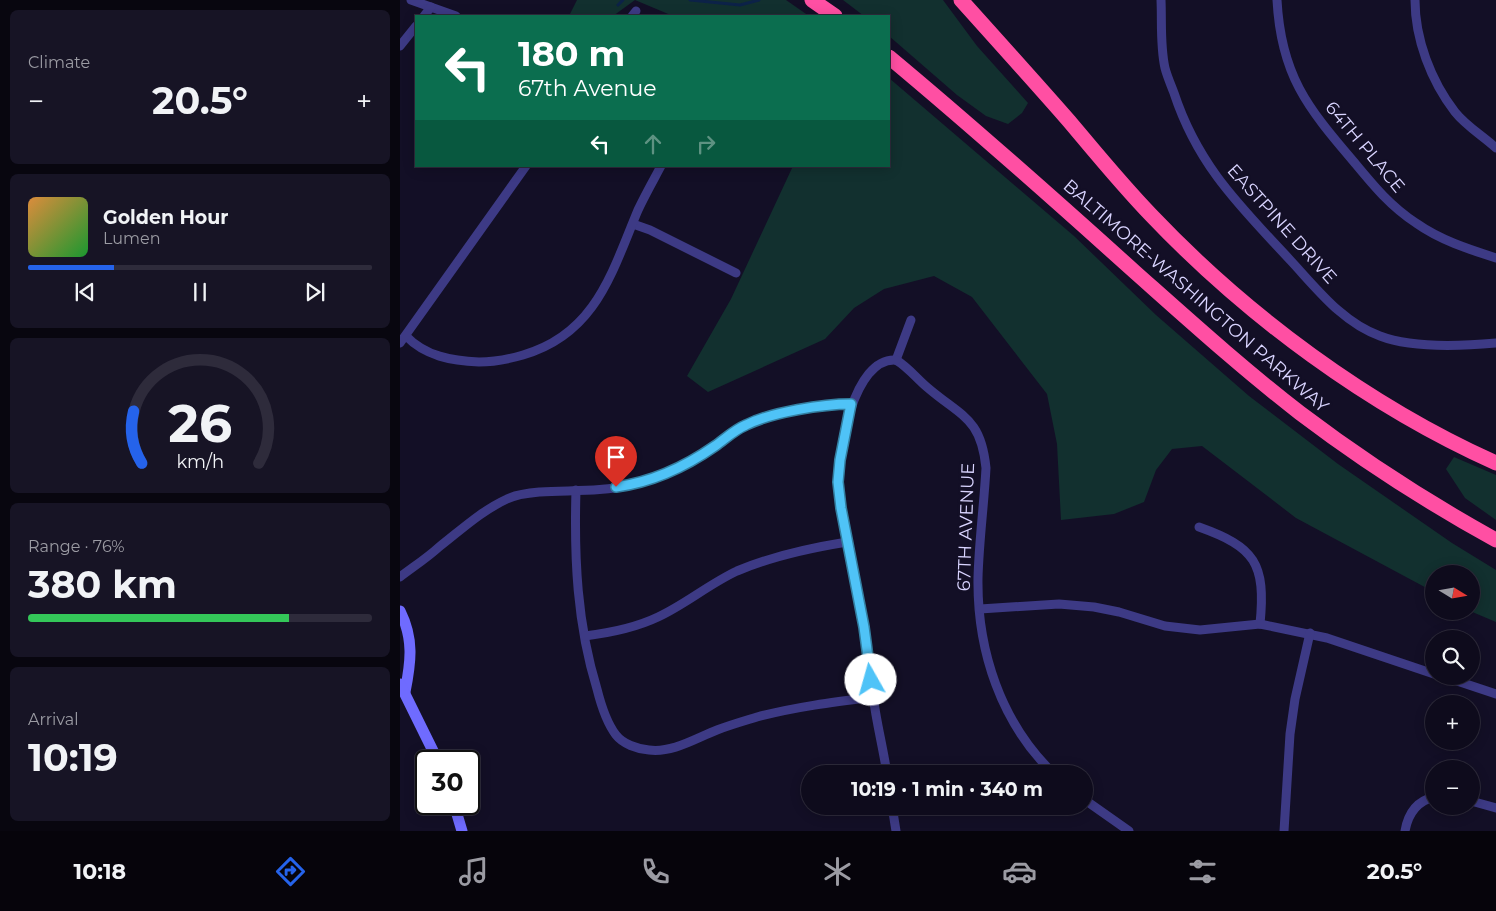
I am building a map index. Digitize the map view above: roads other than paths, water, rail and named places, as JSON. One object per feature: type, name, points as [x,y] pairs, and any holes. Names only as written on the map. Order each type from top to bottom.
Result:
[{"type":"highway","points":[[812,0],[833,15]]},
{"type":"highway","name":"BALTIMORE-WASHINGTON PARKWAY","points":[[961,0],[1150,214],[1197,261],[1247,305],[1325,366],[1374,398],[1427,429],[1496,463]]},
{"type":"highway","name":"BALTIMORE-WASHINGTON PARKWAY","points":[[890,59],[990,142],[1262,383],[1345,446],[1402,485],[1496,540]]},
{"type":"highway","points":[[1374,398],[1496,452]]},
{"type":"highway","points":[[1402,485],[1496,550]]},
{"type":"street","points":[[411,0],[453,15]]},
{"type":"street","name":"EASTPINE DRIVE","points":[[1161,0],[1162,46],[1165,68],[1191,137],[1218,180],[1235,201],[1320,293],[1357,325],[1389,339],[1464,345],[1496,343]]},
{"type":"street","name":"64TH PLACE","points":[[1278,0],[1280,28],[1288,66],[1318,119],[1370,184],[1400,212],[1417,224],[1453,244],[1496,258]]},
{"type":"street","points":[[1416,0],[1420,42],[1436,80],[1455,111],[1496,148]]},
{"type":"street","points":[[425,15],[431,7]]},
{"type":"street","points":[[400,46],[415,27]]},
{"type":"street","points":[[525,167],[403,339],[428,353],[446,358],[467,361],[501,360],[534,352],[570,332],[583,320],[597,301],[616,264],[642,202],[660,167]]},
{"type":"street","points":[[632,224],[650,230],[736,273]]},
{"type":"street","points":[[885,765],[873,697],[867,645],[847,542],[838,482],[840,460],[851,404],[875,367],[890,360],[896,360],[911,320]]},
{"type":"street","name":"67TH AVENUE","points":[[896,360],[971,422],[980,436],[985,451],[986,468],[978,580],[985,653],[1006,710],[1018,731],[1046,765]]},
{"type":"street","points":[[400,577],[476,517],[510,498],[528,493],[628,486],[663,475],[694,460],[746,424],[815,407],[851,404]]},
{"type":"street","points":[[576,490],[575,559],[578,599],[585,636],[594,680],[609,724],[617,736],[626,743],[650,750],[670,749],[719,729],[758,717],[812,706],[873,697]]},
{"type":"street","points":[[1199,526],[1226,536],[1250,556],[1257,568],[1262,592],[1260,624]]},
{"type":"street","points":[[585,636],[609,633],[657,618],[728,576],[755,564],[797,552],[847,542]]},
{"type":"street","points":[[980,609],[1059,604],[1094,607],[1119,612],[1165,626],[1200,630],[1260,624],[1310,633],[1425,671]]},
{"type":"street","points":[[400,610],[410,635],[409,668],[402,688],[433,750]]},
{"type":"street","points":[[1284,831],[1290,734],[1295,698],[1310,633]]},
{"type":"street","points":[[1469,685],[1496,694]]},
{"type":"street","points":[[1405,831],[1409,816],[1425,800]]},
{"type":"street","points":[[1480,804],[1496,808]]},
{"type":"street","points":[[1093,806],[1129,831]]},
{"type":"street","points":[[457,815],[462,831]]},
{"type":"street","points":[[893,815],[896,831]]},
{"type":"waterway","points":[[618,5],[623,0]]},
{"type":"waterway","points":[[690,0],[740,5],[759,0]]}]
